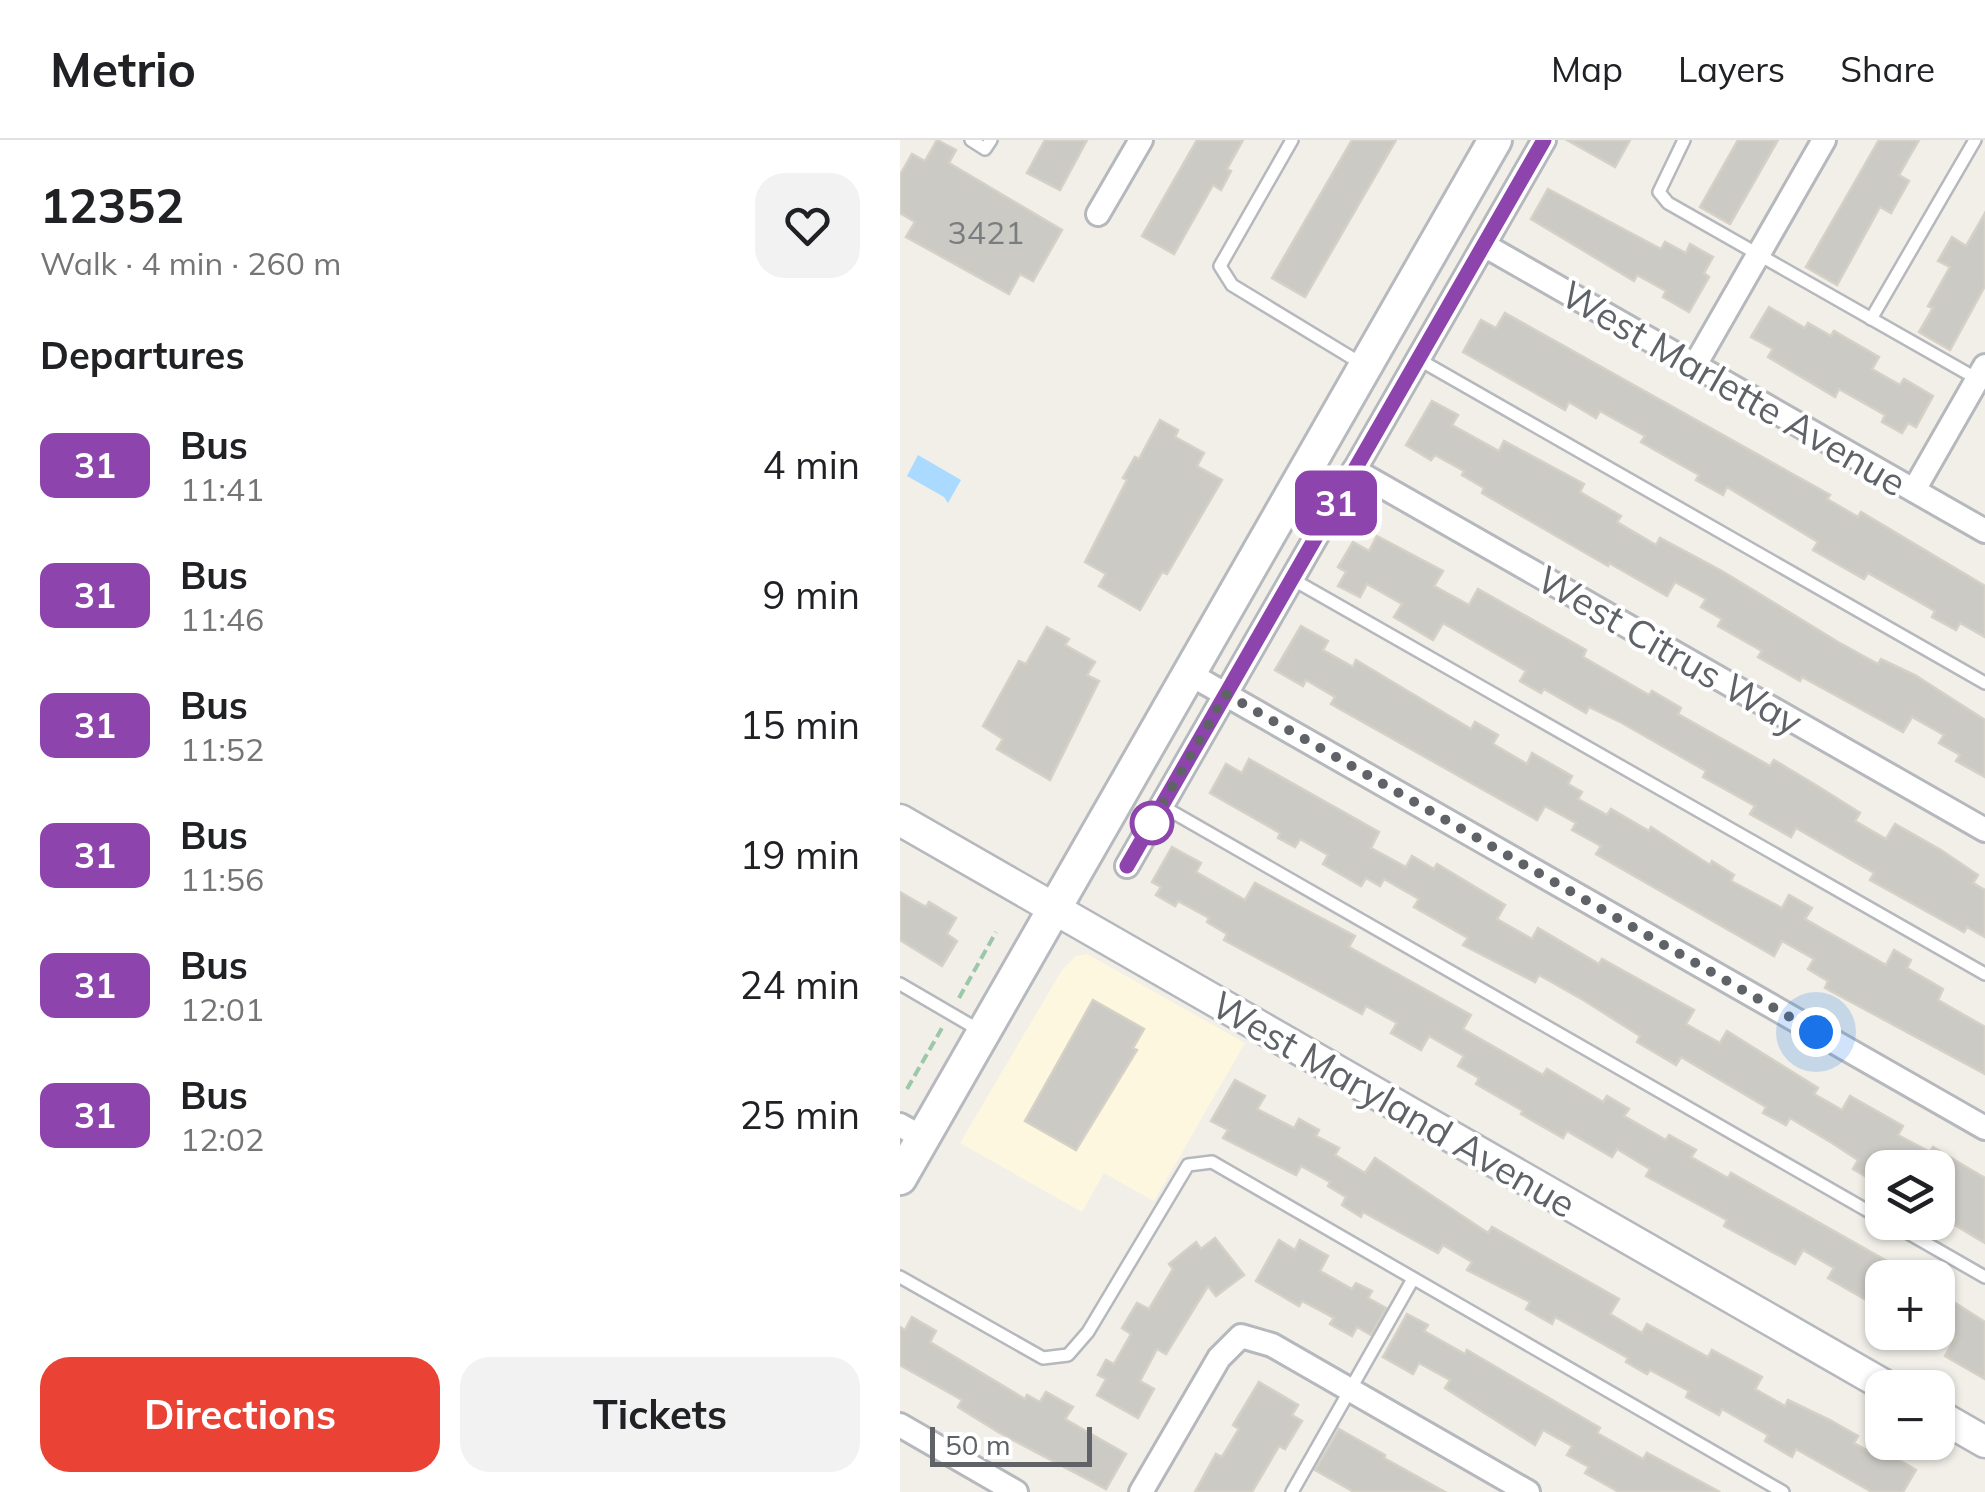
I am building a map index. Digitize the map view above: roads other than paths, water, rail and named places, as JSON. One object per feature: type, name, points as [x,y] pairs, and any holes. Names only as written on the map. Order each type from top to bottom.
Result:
[{"type":"main road","points":[[900,1178],[912,1132],[983,1032],[1496,140]]},
{"type":"street","points":[[1098,214],[1141,140]]},
{"type":"street","points":[[1127,866],[1544,140]]},
{"type":"street","points":[[1694,365],[1824,140]]},
{"type":"street","name":"West Marlette Avenue","points":[[1484,245],[1985,531]]},
{"type":"street","points":[[1914,490],[1983,376]]},
{"type":"street","name":"West Citrus Way","points":[[1354,470],[1985,830]]},
{"type":"street","points":[[1188,674],[1985,1128]]},
{"type":"street","name":"West Maryland Avenue","points":[[900,820],[1865,1374]]},
{"type":"street","points":[[1141,1492],[1219,1358],[1241,1336],[1272,1345],[1528,1492]]},
{"type":"street","points":[[900,1425],[1016,1492]]},
{"type":"street","points":[[1955,1425],[1985,1442]]},
{"type":"lane","points":[[971,140],[986,148],[990,140]]},
{"type":"lane","points":[[1292,140],[1220,266],[1232,285],[1365,366]]},
{"type":"lane","points":[[1684,140],[1659,192],[1668,203],[1871,318],[1983,376]]},
{"type":"lane","points":[[1871,318],[1975,140]]},
{"type":"lane","points":[[1418,359],[1985,683]]},
{"type":"lane","points":[[1292,579],[1985,974]]},
{"type":"lane","points":[[1162,806],[1865,1209]]},
{"type":"lane","points":[[900,984],[983,1032]]},
{"type":"lane","points":[[900,1277],[1042,1358],[1068,1355],[1088,1332],[1188,1165],[1212,1162],[1783,1492]]},
{"type":"lane","points":[[1920,1240],[1985,1278]]},
{"type":"lane","points":[[1292,1492],[1413,1280]]},
{"type":"water","points":[[918,455],[961,480],[948,503],[907,476]]}]
